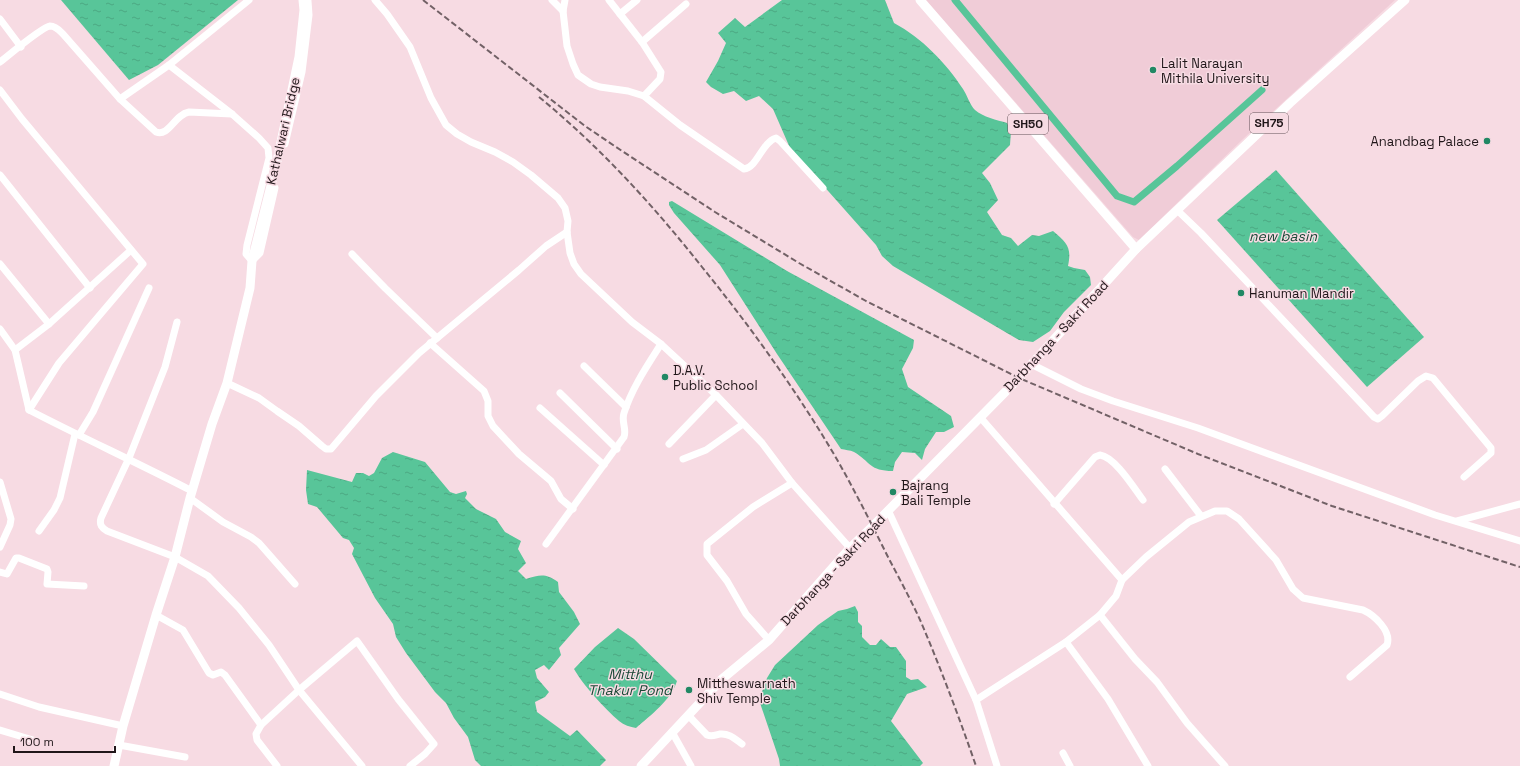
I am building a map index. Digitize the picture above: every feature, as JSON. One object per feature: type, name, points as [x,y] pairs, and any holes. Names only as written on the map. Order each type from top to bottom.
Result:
[{"type":"main road","name":"Kathalwari Bridge","points":[[114,766],[123,726],[174,557],[191,494],[212,424],[227,383],[250,288],[252,261],[276,166],[299,57],[304,10],[303,0]]},
{"type":"main road","name":"SH50","points":[[920,0],[1136,249]]},
{"type":"main road","name":"SH75","points":[[1136,249],[1290,103],[1405,0]]},
{"type":"main road","name":"Darbhanga - Sakri Road","points":[[641,766],[722,680],[769,640],[850,548],[1031,364],[1136,249]]},
{"type":"street","points":[[120,99],[169,66],[249,0]]},
{"type":"street","points":[[169,66],[232,114],[262,141],[269,152],[247,245],[246,254],[252,261],[260,253],[302,72],[309,15],[308,0]]},
{"type":"street","points":[[375,0],[387,14],[410,47],[431,98],[446,125],[461,137],[513,162],[558,198],[565,208],[568,221],[567,232],[570,253],[574,264],[581,274],[632,322],[661,344],[716,395],[762,443],[792,483],[850,548]]},
{"type":"street","points":[[552,0],[563,11]]},
{"type":"street","points":[[565,0],[563,11],[567,46],[578,75],[583,80],[600,87],[637,93],[644,96],[680,125],[744,169],[749,168],[771,140],[778,139],[823,188]]},
{"type":"street","points":[[609,0],[642,42],[659,68],[661,76],[644,96]]},
{"type":"street","points":[[620,14],[637,0]]},
{"type":"street","points":[[642,42],[686,4]]},
{"type":"street","points":[[0,19],[21,47]]},
{"type":"street","points":[[0,62],[43,29],[51,26],[55,27],[64,34],[120,99],[150,127],[159,133],[166,130],[178,116],[183,113],[232,114]]},
{"type":"street","points":[[0,90],[22,119],[143,264],[59,363],[29,410]]},
{"type":"street","points":[[0,175],[90,288]]},
{"type":"street","points":[[1177,210],[1201,233],[1374,417],[1380,418],[1424,377],[1430,376],[1436,381],[1491,448],[1490,453],[1464,477]]},
{"type":"street","points":[[227,383],[259,398],[299,426],[326,449],[331,449],[376,396],[411,360],[546,246],[567,232]]},
{"type":"street","points":[[16,350],[49,324],[131,250]]},
{"type":"street","points":[[352,254],[437,338]]},
{"type":"street","points":[[0,264],[49,324]]},
{"type":"street","points":[[39,531],[54,510],[60,498],[77,435],[93,412],[149,288]]},
{"type":"street","points":[[177,322],[165,367],[129,458],[101,518],[100,524],[107,531],[174,557],[208,576],[239,608],[268,645],[299,690],[362,766]]},
{"type":"street","points":[[0,329],[16,350],[29,410]]},
{"type":"street","points":[[430,344],[484,391],[488,401],[488,416],[493,426],[519,454],[551,481],[561,499],[573,509]]},
{"type":"street","points":[[546,544],[573,509],[626,434],[622,420],[626,407],[642,374],[661,344]]},
{"type":"street","points":[[1031,364],[1081,389],[1100,396],[1198,428],[1434,515],[1520,541]]},
{"type":"street","points":[[584,366],[626,407]]},
{"type":"street","points":[[560,394],[616,449]]},
{"type":"street","points":[[669,444],[716,395]]},
{"type":"street","points":[[540,408],[604,465]]},
{"type":"street","points":[[29,410],[77,435],[129,458],[191,494],[223,522],[259,543],[296,584]]},
{"type":"street","points":[[980,417],[1054,504],[1122,580]]},
{"type":"street","points":[[683,459],[706,450],[743,424]]},
{"type":"street","points":[[1054,504],[1095,458],[1100,455],[1106,457],[1117,467],[1143,500]]},
{"type":"street","points":[[1165,469],[1201,516]]},
{"type":"street","points":[[0,482],[11,519],[10,525],[0,546]]},
{"type":"street","points":[[769,640],[746,614],[728,581],[707,555],[707,544],[753,507],[792,483]]},
{"type":"street","points":[[1457,521],[1520,504]]},
{"type":"street","points":[[888,510],[976,700],[997,766]]},
{"type":"street","points":[[976,700],[1066,642],[1100,615],[1116,596],[1122,580],[1146,557],[1184,526],[1194,519],[1221,510],[1235,515],[1276,560],[1298,595],[1303,598],[1363,610],[1379,622],[1388,638],[1387,645],[1350,677]]},
{"type":"street","points":[[0,572],[7,574],[16,558],[19,558],[47,569],[47,584],[84,586]]},
{"type":"street","points":[[156,615],[182,630],[207,672],[213,675],[221,672],[223,674],[261,726]]},
{"type":"street","points":[[1100,615],[1136,659],[1162,687],[1187,723],[1225,766]]},
{"type":"street","points":[[277,766],[257,740],[256,734],[261,726],[299,690],[357,641],[398,699],[434,744],[425,754],[410,766]]},
{"type":"street","points":[[1066,642],[1108,699],[1148,766]]},
{"type":"street","points":[[0,694],[39,707],[123,726]]},
{"type":"street","points":[[688,716],[707,736],[722,734],[727,735],[742,744]]},
{"type":"street","points":[[0,730],[33,740]]},
{"type":"street","points":[[672,732],[691,766]]},
{"type":"street","points":[[119,745],[185,757]]},
{"type":"street","points":[[1063,753],[1070,766]]},
{"type":"shaded area","name":"Lalit Narayan Mithila University","points":[[926,0],[1395,0],[1243,139],[1139,240],[1133,237]]},
{"type":"water","points":[[61,0],[238,0],[158,65],[129,80]]},
{"type":"water","points":[[782,0],[885,0],[894,23],[914,36],[933,52],[956,79],[975,110],[986,116],[1007,123],[1011,131],[1010,145],[982,173],[990,183],[998,200],[987,212],[1002,235],[1011,238],[1018,246],[1032,235],[1039,236],[1053,231],[1065,242],[1069,250],[1068,266],[1085,270],[1090,277],[1091,285],[1064,312],[1050,331],[1033,342],[1019,340],[893,266],[882,256],[876,245],[790,148],[773,109],[759,96],[746,101],[734,91],[723,94],[711,87],[706,82],[726,43],[718,33],[735,18],[745,27]]},
{"type":"water","name":"new basin","points":[[1276,170],[1424,337],[1367,387],[1217,220]]},
{"type":"water","points":[[672,201],[787,271],[914,340],[913,348],[902,369],[908,387],[951,416],[954,427],[944,432],[936,432],[925,449],[922,460],[915,453],[902,452],[895,462],[893,471],[885,471],[875,468],[854,452],[841,449],[777,354],[720,265],[674,213],[669,205],[669,202]]},
{"type":"water","points":[[393,452],[425,462],[450,492],[456,494],[466,491],[467,494],[465,498],[476,509],[496,519],[505,532],[521,541],[518,549],[526,563],[518,571],[526,579],[546,576],[558,582],[559,592],[574,612],[580,624],[559,648],[561,655],[549,670],[544,665],[535,670],[537,678],[549,692],[545,697],[535,702],[537,712],[570,736],[577,730],[606,760],[600,766],[481,766],[475,760],[468,737],[454,718],[446,703],[435,692],[396,637],[393,624],[375,598],[352,554],[354,548],[349,540],[343,538],[317,507],[308,504],[306,490],[307,470],[352,482],[356,473],[363,473],[369,476],[374,473],[382,458]]},
{"type":"water","points":[[855,606],[858,612],[858,622],[862,626],[862,637],[870,645],[876,645],[881,639],[890,647],[896,647],[906,661],[906,677],[911,680],[918,679],[927,687],[907,694],[891,721],[923,763],[920,766],[780,766],[759,700],[767,678],[775,665],[818,625],[838,611]]},
{"type":"water","name":"Mitthu Thakur Pond","points":[[618,628],[634,639],[677,681],[670,695],[665,701],[636,728],[623,724],[613,716],[589,689],[574,669],[595,647]]},
{"type":"waterway","points":[[955,0],[1117,196],[1134,202],[1177,166],[1262,90]]},
{"type":"railway","points":[[423,0],[585,126],[715,212],[799,263],[866,301],[1019,378],[1198,454],[1332,506],[1520,567]]},
{"type":"railway","points":[[539,97],[562,116],[604,156],[664,221],[738,312],[805,407],[849,481],[917,614],[943,675],[976,766]]},
{"type":"place","name":"Lalit Narayan Mithila University","points":[[1153,70]]},
{"type":"place","name":"Anandbag Palace","points":[[1487,141]]},
{"type":"place","name":"Hanuman Mandir","points":[[1241,293]]},
{"type":"place","name":"D.A.V. Public School","points":[[665,377]]},
{"type":"place","name":"Bajrang Bali Temple","points":[[893,492]]},
{"type":"place","name":"Mittheswarnath Shiv Temple","points":[[689,690]]}]
